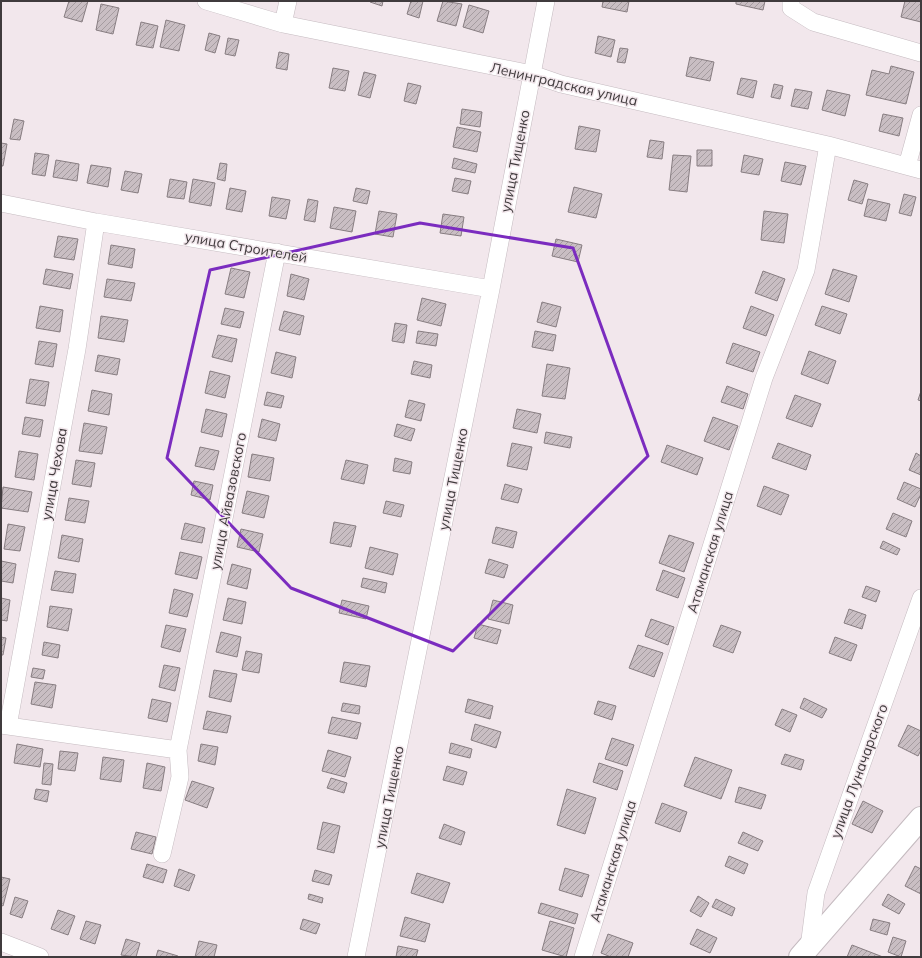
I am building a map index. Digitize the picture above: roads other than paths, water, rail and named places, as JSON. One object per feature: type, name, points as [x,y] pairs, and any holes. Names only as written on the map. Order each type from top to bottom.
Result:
[{"type":"main road","name":"улица Луначарского","points":[[804,952],[921,818]]},
{"type":"street","name":"Ленинградская улица","points":[[206,1],[283,24],[532,74],[561,84],[828,145],[914,168]]},
{"type":"street","points":[[283,24],[288,1]]},
{"type":"street","name":"улица Тищенко","points":[[356,957],[492,289],[546,1]]},
{"type":"street","points":[[791,1],[791,8],[813,22],[921,53]]},
{"type":"street","points":[[914,168],[921,115]]},
{"type":"street","name":"Атаманская улица","points":[[583,957],[764,378],[806,270],[828,145]]},
{"type":"street","name":"улица Строителей","points":[[1,203],[96,222],[492,289]]},
{"type":"street","name":"улица Чехова","points":[[4,726],[77,349],[96,222]]},
{"type":"street","name":"улица Айвазовского","points":[[162,854],[180,777],[178,750],[277,252]]},
{"type":"street","name":"улица Луначарского","points":[[804,952],[816,893],[921,598]]},
{"type":"street","points":[[4,726],[178,750]]},
{"type":"street","points":[[1,942],[40,957]]}]
